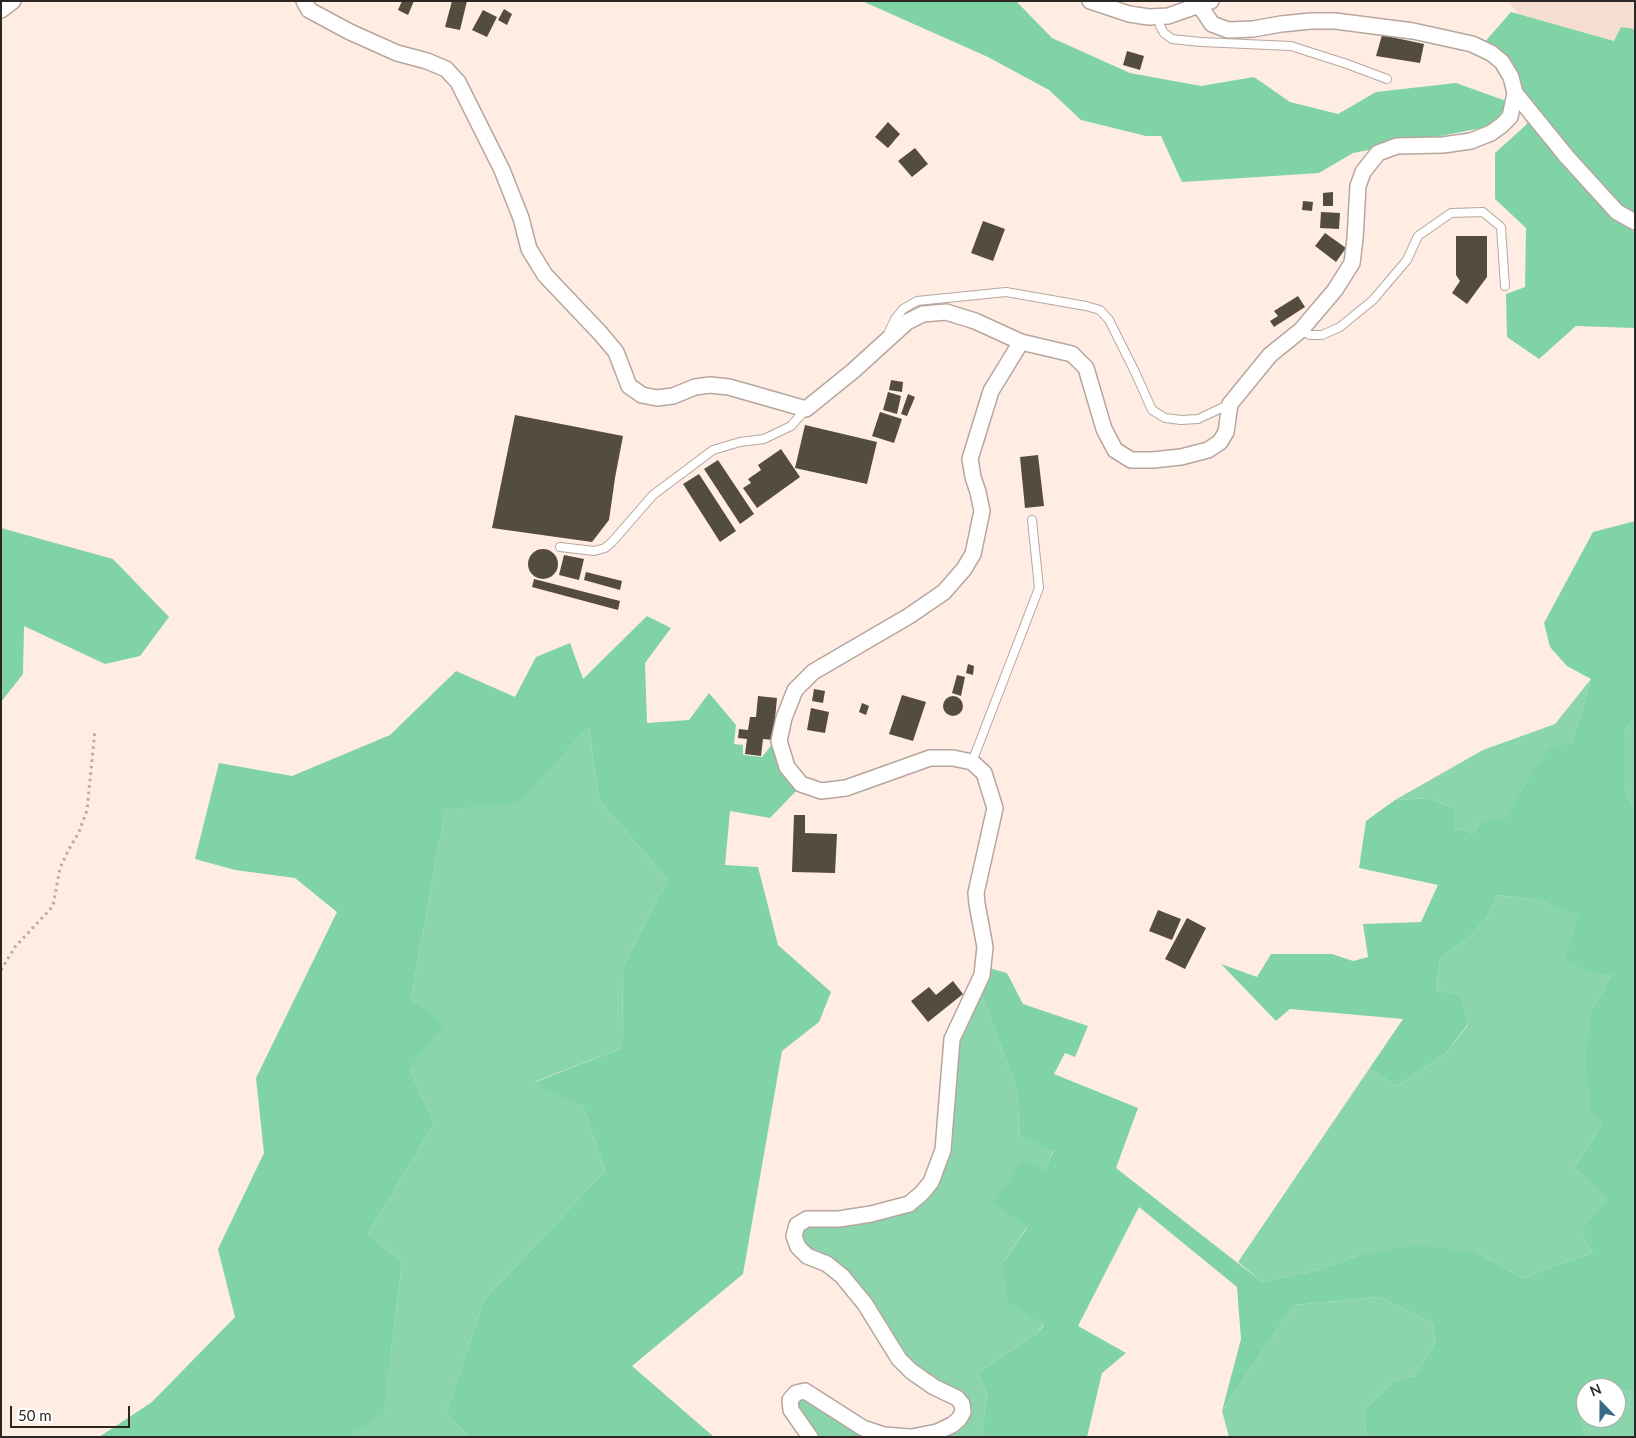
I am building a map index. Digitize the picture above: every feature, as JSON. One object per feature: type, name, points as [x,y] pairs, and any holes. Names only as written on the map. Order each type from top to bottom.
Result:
[{"type":"street","points":[[1,10],[13,1]]},
{"type":"street","points":[[304,1],[309,10],[342,28],[397,53],[427,61],[446,69],[458,82],[502,170],[521,218],[529,249],[545,275],[616,352],[629,386],[642,395],[657,398],[673,396],[695,387],[729,387],[806,409],[853,371],[907,322],[923,314],[946,312],[975,321],[1021,342],[1072,354],[1086,368],[1104,429],[1115,450],[1131,460],[1181,457],[1208,450],[1220,442],[1226,432],[1230,404],[1270,355],[1301,330],[1335,290],[1352,263],[1356,239],[1358,186],[1363,172],[1378,153],[1397,146],[1442,145],[1471,141],[1491,133],[1502,125],[1512,106],[1511,78],[1502,62],[1491,53],[1472,44],[1413,31],[1335,21],[1310,21],[1253,29],[1228,30],[1212,24],[1205,4],[1168,16],[1158,16],[1129,14],[1090,1]]},
{"type":"street","points":[[1512,106],[1617,212],[1635,222]]},
{"type":"street","points":[[810,1437],[791,1410],[790,1400],[796,1393],[805,1392],[863,1428],[884,1435],[911,1437],[937,1432],[952,1425],[963,1412],[962,1404],[957,1398],[934,1387],[911,1371],[899,1359],[865,1304],[842,1276],[827,1264],[807,1256],[798,1248],[794,1236],[797,1225],[807,1219],[839,1219],[889,1210],[909,1204],[931,1182],[943,1150],[952,1039],[982,976],[985,947],[976,893],[995,808],[984,773],[972,762],[953,758],[930,758],[846,788],[821,792],[801,784],[787,767],[779,741],[784,718],[795,690],[813,672],[909,616],[944,592],[973,554],[982,511],[970,459],[991,391],[1021,342]]},
{"type":"lane","points":[[1158,16],[1164,33],[1172,39],[1291,46],[1388,79]]},
{"type":"lane","points":[[1301,330],[1310,335],[1322,335],[1340,327],[1373,300],[1407,260],[1418,236],[1451,214],[1483,212],[1501,226],[1506,286]]},
{"type":"lane","points":[[885,340],[895,319],[903,309],[917,301],[1006,292],[1086,306],[1100,310],[1109,320],[1152,410],[1165,418],[1181,420],[1198,419],[1230,404]]},
{"type":"lane","points":[[560,546],[594,551],[604,548],[612,542],[653,495],[713,450],[740,442],[764,439],[791,426],[806,409]]},
{"type":"lane","points":[[972,762],[1039,588],[1032,520]]},
{"type":"path","points":[[1,970],[15,947],[52,906],[60,868],[79,832],[87,810],[95,730]]},
{"type":"shaded area","points":[[1509,1],[1635,1],[1635,29],[1621,27],[1615,41],[1518,14]]},
{"type":"green space","points":[[862,1],[1016,1],[1052,38],[1130,73],[1201,86],[1254,77],[1290,102],[1338,114],[1376,92],[1456,83],[1509,102],[1492,126],[1353,153],[1319,173],[1182,182],[1161,136],[1146,136],[1081,120],[1049,90],[988,57]]},
{"type":"green space","points":[[1511,12],[1614,41],[1621,27],[1635,29],[1635,328],[1576,326],[1539,359],[1507,337],[1506,294],[1525,287],[1526,228],[1495,199],[1495,153],[1527,124],[1522,96],[1482,45]]},
{"type":"green space","points":[[1635,521],[1635,717],[1624,732],[1624,789],[1635,810],[1635,1390],[1626,1391],[1626,1378],[1576,1378],[1576,1428],[1582,1428],[1585,1437],[1367,1437],[1363,1411],[1395,1380],[1415,1376],[1435,1343],[1433,1323],[1379,1297],[1294,1305],[1222,1411],[1241,1339],[1237,1287],[1139,1207],[1078,1326],[1126,1353],[1102,1373],[1087,1437],[982,1437],[987,1393],[978,1373],[1035,1335],[1044,1325],[1007,1301],[1003,1263],[1027,1228],[994,1203],[1022,1161],[1044,1170],[1054,1150],[1020,1136],[1017,1089],[981,993],[989,968],[1007,973],[1023,1004],[1088,1026],[1075,1057],[1065,1053],[1054,1074],[1138,1108],[1116,1168],[1262,1282],[1318,1270],[1363,1254],[1418,1245],[1477,1253],[1525,1279],[1542,1270],[1593,1253],[1580,1231],[1610,1198],[1574,1168],[1603,1123],[1591,1111],[1586,1061],[1591,1011],[1612,974],[1591,973],[1565,959],[1579,916],[1539,900],[1497,895],[1485,920],[1467,939],[1440,958],[1436,990],[1460,995],[1468,1024],[1445,1054],[1397,1086],[1369,1069],[1403,1019],[1290,1009],[1276,1021],[1221,964],[1257,977],[1271,954],[1332,954],[1353,961],[1368,957],[1363,924],[1421,922],[1438,885],[1359,868],[1366,821],[1395,800],[1429,798],[1453,808],[1453,828],[1473,833],[1482,820],[1506,818],[1529,776],[1550,749],[1572,743],[1591,679],[1567,666],[1550,647],[1544,623],[1593,532]]},
{"type":"green space","points":[[1,528],[113,559],[169,617],[140,656],[105,664],[24,626],[23,674],[1,702]]},
{"type":"green space","points":[[647,616],[671,628],[645,663],[647,723],[689,720],[709,693],[736,725],[734,744],[743,745],[743,755],[762,757],[773,743],[798,789],[770,818],[730,811],[725,865],[758,867],[778,945],[831,992],[819,1022],[782,1051],[743,1274],[632,1366],[714,1437],[469,1437],[446,1412],[484,1300],[605,1171],[583,1106],[533,1083],[622,1048],[623,966],[668,880],[599,800],[589,727],[518,803],[445,810],[411,999],[444,1023],[410,1070],[434,1124],[368,1234],[402,1262],[384,1413],[348,1437],[99,1437],[152,1402],[235,1317],[218,1249],[264,1153],[256,1078],[337,912],[295,878],[235,870],[195,859],[219,763],[292,776],[390,735],[456,671],[515,697],[536,657],[570,643],[583,679]]},
{"type":"green space","points":[[1591,679],[1572,743],[1529,776],[1506,819],[1482,820],[1473,833],[1453,828],[1453,808],[1429,798],[1395,800],[1483,750],[1555,724]]},
{"type":"green space","points":[[1635,717],[1635,810],[1624,789],[1624,732]]},
{"type":"green space","points":[[589,727],[599,800],[668,880],[623,966],[622,1048],[534,1082],[583,1106],[605,1171],[484,1300],[446,1412],[469,1437],[348,1437],[384,1412],[402,1262],[368,1234],[434,1124],[410,1070],[443,1023],[411,999],[445,810],[518,802]]},
{"type":"green space","points":[[1497,895],[1539,900],[1580,916],[1612,974],[1591,1011],[1603,1123],[1574,1168],[1611,1198],[1580,1231],[1593,1253],[1542,1270],[1525,1279],[1477,1253],[1363,1254],[1318,1270],[1262,1282],[1238,1262],[1369,1069],[1397,1086],[1445,1054],[1468,1025],[1460,995],[1436,990],[1440,958],[1467,939],[1485,920]]},
{"type":"green space","points":[[981,993],[1017,1089],[1020,1136],[1054,1149],[1044,1170],[1027,1227],[1003,1263],[1044,1324],[1035,1335],[978,1373],[987,1393],[982,1437],[940,1437],[969,1412],[903,1354],[870,1302],[809,1251],[800,1236],[802,1229],[808,1225],[926,1197],[958,1040]]},
{"type":"green space","points":[[1379,1297],[1433,1323],[1435,1343],[1415,1376],[1395,1380],[1363,1411],[1367,1437],[1229,1437],[1222,1411],[1294,1305]]},
{"type":"green space","points":[[1635,1390],[1635,1437],[1585,1437],[1582,1428],[1626,1428],[1626,1391]]},
{"type":"green space","points":[[804,1398],[870,1437],[817,1437],[797,1408],[796,1402]]},
{"type":"building","points":[[402,1],[414,1],[408,15],[398,10]]},
{"type":"building","points":[[452,1],[467,1],[460,30],[445,27]]},
{"type":"building","points":[[504,9],[512,14],[507,25],[498,20]]},
{"type":"building","points":[[483,10],[497,17],[487,37],[472,30]]},
{"type":"building","points":[[1382,35],[1424,44],[1420,63],[1376,56]]},
{"type":"building","points":[[1127,51],[1144,56],[1140,70],[1123,65]]},
{"type":"building","points":[[888,122],[900,134],[888,148],[875,137]]},
{"type":"building","points":[[915,148],[928,164],[912,177],[898,161]]},
{"type":"building","points":[[1333,192],[1333,206],[1323,206],[1323,193]]},
{"type":"building","points":[[1303,201],[1313,202],[1312,211],[1302,210]]},
{"type":"building","points":[[1321,212],[1340,213],[1339,229],[1320,228]]},
{"type":"building","points":[[983,221],[1005,229],[993,261],[971,253]]},
{"type":"building","points":[[1325,233],[1346,248],[1336,262],[1315,246]]},
{"type":"building","points":[[1456,236],[1487,236],[1487,277],[1467,304],[1452,293],[1460,281],[1456,275]]},
{"type":"building","points":[[1298,296],[1305,307],[1274,327],[1270,321],[1278,316],[1274,311]]},
{"type":"building","points":[[891,380],[903,382],[902,392],[889,390]]},
{"type":"building","points":[[888,392],[901,396],[897,414],[883,410]]},
{"type":"building","points":[[908,394],[915,397],[907,416],[901,414]]},
{"type":"building","points":[[880,412],[902,419],[894,443],[872,436]]},
{"type":"building","points":[[515,415],[623,436],[609,520],[592,542],[492,528]]},
{"type":"building","points":[[805,425],[877,442],[867,484],[795,468]]},
{"type":"building","points":[[781,449],[800,477],[757,508],[743,488],[751,483],[748,479],[761,470],[758,465]]},
{"type":"building","points":[[1038,455],[1044,506],[1025,508],[1020,457]]},
{"type":"building","points":[[718,460],[754,514],[740,524],[704,469]]},
{"type":"building","points":[[699,474],[736,531],[720,542],[683,484]]},
{"type":"building","points":[[543,549],[554,553],[558,564],[554,575],[543,579],[532,575],[528,564],[532,553]]},
{"type":"building","points":[[564,555],[584,559],[579,580],[559,575]]},
{"type":"building","points":[[586,572],[622,581],[620,590],[584,580]]},
{"type":"building","points":[[534,579],[620,601],[618,610],[532,587]]},
{"type":"building","points":[[968,664],[974,666],[973,675],[966,673]]},
{"type":"building","points":[[957,675],[965,677],[961,696],[952,693]]},
{"type":"building","points":[[814,689],[825,691],[823,703],[812,701]]},
{"type":"building","points":[[902,695],[926,702],[913,741],[889,734]]},
{"type":"building","points":[[758,696],[777,698],[773,740],[763,739],[761,756],[745,754],[747,739],[738,738],[739,729],[748,730],[750,717],[756,717]]},
{"type":"building","points":[[953,696],[960,699],[963,706],[960,713],[953,716],[946,713],[943,706],[946,699]]},
{"type":"building","points":[[862,703],[869,706],[866,715],[859,712]]},
{"type":"building","points":[[811,708],[829,712],[825,733],[807,730]]},
{"type":"building","points":[[794,815],[805,815],[805,833],[837,834],[835,873],[792,872]]},
{"type":"building","points":[[1158,910],[1181,919],[1172,940],[1149,931]]},
{"type":"building","points":[[1187,918],[1206,928],[1185,969],[1165,959]]},
{"type":"building","points":[[953,981],[963,994],[928,1022],[911,1001],[929,987],[936,995]]}]
